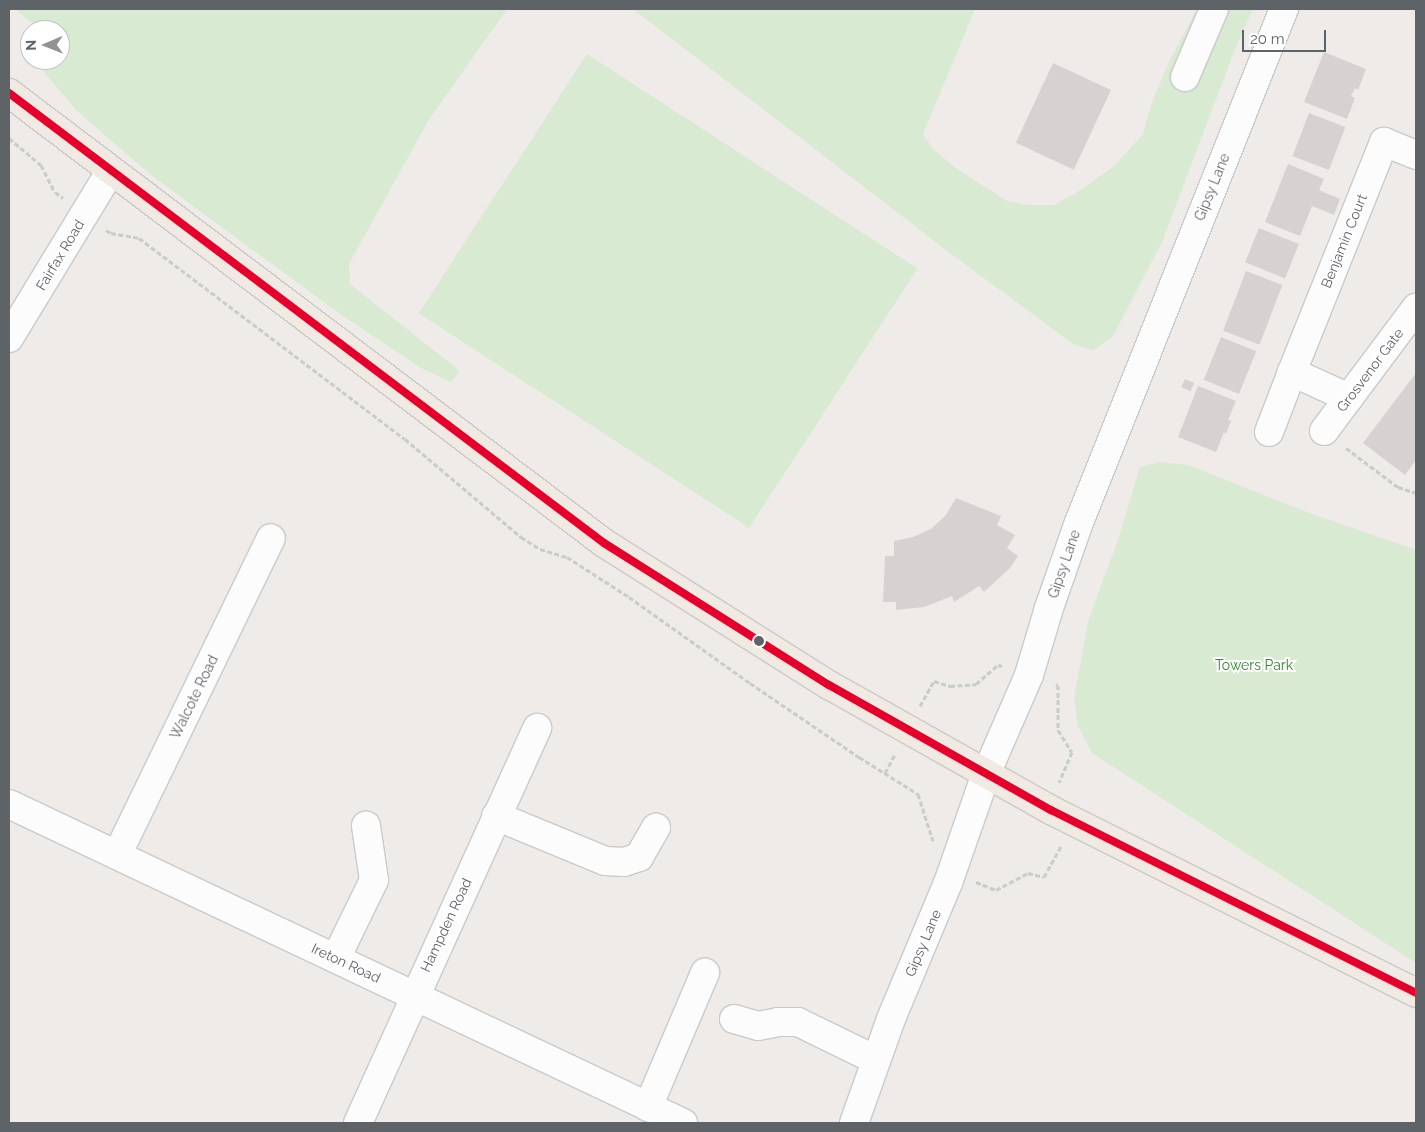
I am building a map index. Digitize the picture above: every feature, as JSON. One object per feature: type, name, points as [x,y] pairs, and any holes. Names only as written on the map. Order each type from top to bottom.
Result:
[{"type":"highway","points":[[9,93],[110,172],[604,542],[829,686],[1074,822],[1416,993]]},
{"type":"street","points":[[1185,77],[1214,9]]},
{"type":"street","name":"Gipsy Lane","points":[[854,1123],[876,1060],[952,873],[986,774],[1029,675],[1049,608],[1078,525],[1284,9]]},
{"type":"street","name":"Benjamin Court","points":[[1269,432],[1384,142],[1416,154]]},
{"type":"street","name":"Fairfax Road","points":[[11,331],[110,172]]},
{"type":"street","name":"Grosvenor Gate","points":[[1324,432],[1416,308]]},
{"type":"street","points":[[1292,372],[1349,398]]},
{"type":"street","name":"Walcote Road","points":[[117,855],[271,538]]},
{"type":"street","name":"Hampden Road","points":[[358,1123],[414,995],[537,728]]},
{"type":"street","name":"Ireton Road","points":[[9,804],[683,1123]]},
{"type":"street","points":[[496,816],[606,861],[624,862],[639,857],[656,827]]},
{"type":"street","points":[[336,958],[374,880],[366,826]]},
{"type":"street","points":[[648,1107],[705,973]]},
{"type":"street","points":[[734,1019],[758,1026],[778,1022],[798,1022],[876,1060]]},
{"type":"path","points":[[9,138],[41,165],[55,192],[111,233],[139,238],[405,439],[521,537],[540,549],[567,557],[629,597],[750,684],[918,794],[930,837],[952,873],[996,890],[1028,872],[1044,877],[1074,822]]},
{"type":"path","points":[[1324,432],[1398,487],[1416,492]]},
{"type":"path","points":[[885,773],[934,681],[950,686],[976,684],[998,664],[1058,685],[1058,730],[1072,752],[1057,787]]},
{"type":"green space","points":[[15,9],[507,9],[428,121],[349,264],[350,284],[460,371],[451,382],[421,368],[340,314],[151,175],[76,110],[44,72],[44,70],[70,70],[70,56],[72,56],[70,54],[70,20],[29,20]]},
{"type":"green space","points":[[633,9],[975,9],[923,134],[933,149],[957,169],[1007,201],[1029,205],[1054,205],[1076,193],[1113,167],[1143,134],[1152,102],[1169,62],[1197,9],[1253,9],[1235,49],[1162,242],[1113,336],[1094,350],[1073,344],[946,250]]},
{"type":"green space","points":[[587,54],[917,269],[749,528],[419,313]]},
{"type":"green space","name":"Towers Park","points":[[1159,462],[1188,465],[1307,512],[1416,550],[1416,963],[1092,753],[1078,726],[1074,698],[1089,618],[1118,540],[1140,467]]},
{"type":"building","points":[[1324,52],[1366,69],[1358,90],[1355,88],[1351,96],[1355,98],[1347,119],[1304,102]]},
{"type":"building","points":[[1053,63],[1111,90],[1074,170],[1016,143]]},
{"type":"building","points":[[1309,113],[1345,127],[1329,170],[1293,156]]},
{"type":"building","points":[[1288,164],[1324,179],[1319,190],[1340,199],[1334,215],[1312,206],[1300,236],[1265,222]]},
{"type":"building","points":[[1259,228],[1299,244],[1285,278],[1245,262]]},
{"type":"building","points":[[1246,271],[1282,285],[1259,345],[1223,331]]},
{"type":"building","points":[[1221,337],[1256,351],[1239,394],[1204,380]]},
{"type":"building","points":[[1416,373],[1416,460],[1405,475],[1363,443]]},
{"type":"building","points":[[1185,379],[1194,383],[1190,391],[1181,387]]},
{"type":"building","points":[[1198,386],[1236,401],[1228,420],[1231,421],[1226,434],[1224,432],[1216,452],[1178,437]]},
{"type":"building","points":[[956,498],[1001,516],[997,525],[1015,535],[1007,548],[1018,556],[1010,568],[984,592],[979,586],[954,602],[952,596],[924,607],[896,610],[896,602],[883,602],[885,556],[894,556],[894,541],[913,537],[931,529],[946,515]]},
{"type":"transit line","points":[[9,93],[604,543],[829,685],[1051,810],[1416,993]]}]
